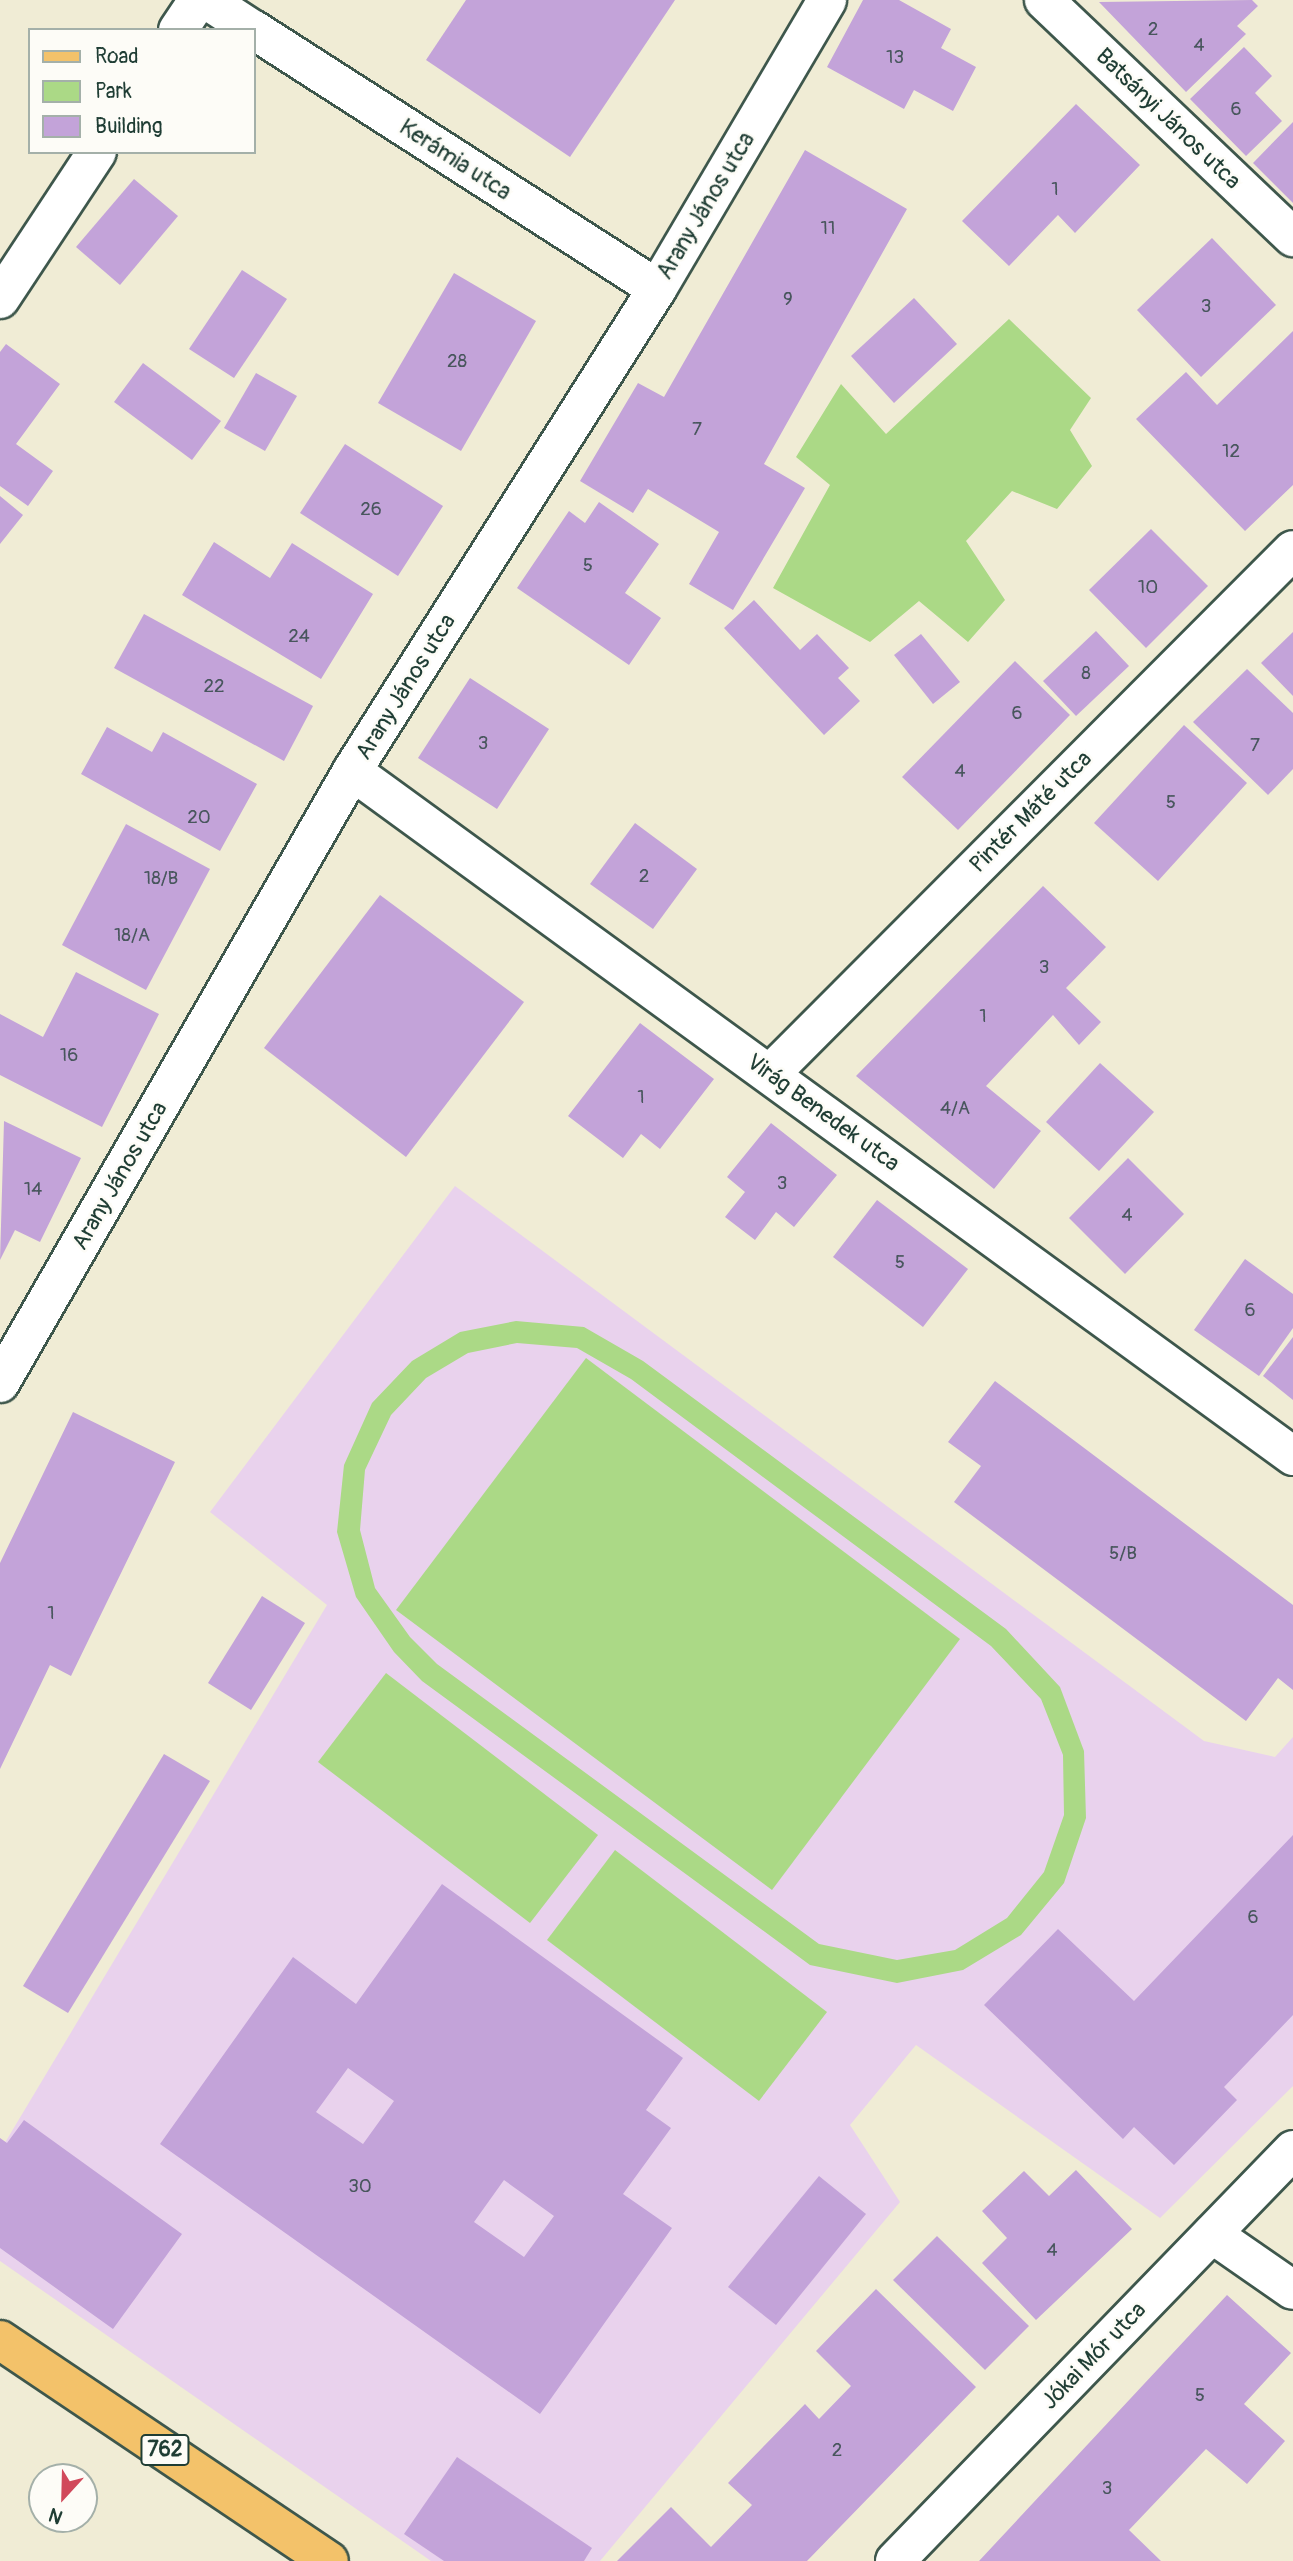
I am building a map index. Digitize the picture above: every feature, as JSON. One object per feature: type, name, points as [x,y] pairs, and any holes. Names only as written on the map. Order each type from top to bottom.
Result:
[{"type":"main road","name":"762","points":[[0,2340],[329,2561]]},
{"type":"street","points":[[179,28],[198,0]]},
{"type":"street","name":"Kerámia utca","points":[[207,0],[250,28]]},
{"type":"street","name":"Arany János utca","points":[[0,1383],[352,771],[657,289],[827,0]]},
{"type":"street","name":"Batsányi János utca","points":[[1044,0],[1293,237]]},
{"type":"street","name":"Kerámia utca","points":[[256,32],[657,289]]},
{"type":"street","points":[[0,299],[96,154]]},
{"type":"street","name":"Pintér Máté utca","points":[[770,1074],[1293,550]]},
{"type":"street","name":"Virág Benedek utca","points":[[352,771],[1293,1456]]},
{"type":"street","name":"Jókai Mór utca","points":[[895,2561],[1293,2150]]},
{"type":"street","points":[[1212,2234],[1293,2290]]},
{"type":"shaded area","points":[[455,1186],[1204,1741],[1275,1757],[1293,1737],[1293,2086],[1160,2218],[916,2045],[850,2125],[900,2202],[600,2561],[431,2561],[0,2261],[0,2151],[327,1605],[210,1512]]},
{"type":"green space","points":[[1009,319],[1091,398],[1070,430],[1092,466],[1057,509],[1012,491],[966,541],[1005,600],[968,642],[919,601],[870,642],[773,588],[830,485],[796,457],[841,384],[886,434]]},
{"type":"green space","points":[[516,1321],[584,1327],[643,1361],[1006,1629],[1060,1687],[1084,1751],[1086,1818],[1064,1883],[1021,1935],[963,1970],[897,1983],[810,1965],[422,1681],[394,1652],[356,1597],[337,1532],[344,1465],[372,1403],[412,1361],[460,1332]],"holes":[[[517,1343],[577,1348],[631,1379],[991,1646],[1041,1699],[1063,1755],[1064,1815],[1044,1872],[1007,1918],[955,1950],[897,1960],[819,1944],[437,1664],[410,1637],[375,1588],[360,1530],[365,1470],[391,1415],[426,1378],[468,1353]]]},
{"type":"green space","points":[[586,1358],[960,1639],[772,1890],[396,1610]]},
{"type":"green space","points":[[386,1673],[598,1835],[530,1923],[318,1762]]},
{"type":"green space","points":[[615,1850],[827,2012],[759,2101],[547,1940]]},
{"type":"building","points":[[466,0],[675,0],[570,157],[426,60]]},
{"type":"building","points":[[863,0],[899,0],[951,29],[941,48],[976,67],[953,111],[914,90],[904,109],[827,67]]},
{"type":"building","points":[[1252,0],[1258,6],[1237,26],[1246,34],[1186,92],[1099,2]]},
{"type":"building","points":[[1244,47],[1272,76],[1255,93],[1282,121],[1246,156],[1190,99]]},
{"type":"building","points":[[1076,104],[1140,165],[1075,233],[1058,215],[1009,266],[962,221]]},
{"type":"building","points":[[1293,122],[1293,203],[1253,163]]},
{"type":"building","points":[[805,150],[907,209],[764,464],[805,488],[733,610],[689,584],[719,532],[648,489],[633,513],[580,481],[638,383],[664,397]]},
{"type":"building","points":[[134,179],[178,216],[120,285],[76,247]]},
{"type":"building","points":[[1212,238],[1276,305],[1201,377],[1137,310]]},
{"type":"building","points":[[242,270],[287,299],[234,378],[189,349]]},
{"type":"building","points":[[454,273],[536,321],[461,451],[378,403]]},
{"type":"building","points":[[914,298],[957,344],[894,403],[851,356]]},
{"type":"building","points":[[1293,331],[1293,485],[1245,531],[1136,419],[1186,372],[1217,405]]},
{"type":"building","points":[[6,344],[60,384],[16,444],[53,471],[28,506],[0,486],[0,352]]},
{"type":"building","points":[[143,363],[221,421],[192,460],[114,402]]},
{"type":"building","points":[[256,373],[297,396],[265,451],[224,428]]},
{"type":"building","points":[[345,444],[443,506],[398,576],[300,513]]},
{"type":"building","points":[[0,496],[23,515],[0,544]]},
{"type":"building","points":[[599,502],[659,544],[625,593],[661,618],[629,665],[517,588],[569,511],[585,523]]},
{"type":"building","points":[[1151,529],[1208,586],[1146,648],[1089,590]]},
{"type":"building","points":[[214,542],[270,578],[292,543],[373,594],[321,679],[182,595]]},
{"type":"building","points":[[754,600],[800,650],[817,634],[849,668],[838,678],[860,701],[824,735],[724,628]]},
{"type":"building","points":[[144,614],[313,706],[284,761],[114,668]]},
{"type":"building","points":[[1096,631],[1129,666],[1076,716],[1043,681]]},
{"type":"building","points":[[1293,632],[1293,696],[1261,663]]},
{"type":"building","points":[[921,634],[960,682],[933,704],[894,655]]},
{"type":"building","points":[[1015,661],[1070,715],[958,830],[902,777]]},
{"type":"building","points":[[1247,669],[1293,713],[1293,769],[1268,795],[1193,722]]},
{"type":"building","points":[[470,678],[549,729],[497,809],[418,758]]},
{"type":"building","points":[[1184,725],[1247,783],[1158,881],[1094,823]]},
{"type":"building","points":[[107,727],[152,752],[163,732],[257,784],[220,851],[81,774]]},
{"type":"building","points":[[635,823],[697,869],[653,929],[590,884]]},
{"type":"building","points":[[126,824],[210,869],[146,990],[62,945]]},
{"type":"building","points":[[1043,886],[1106,947],[1066,988],[1101,1022],[1079,1045],[1053,1015],[986,1086],[1041,1131],[994,1189],[856,1076]]},
{"type":"building","points":[[380,895],[524,1002],[406,1157],[264,1048]]},
{"type":"building","points":[[76,972],[159,1014],[102,1127],[0,1075],[0,1014],[43,1037]]},
{"type":"building","points":[[640,1023],[714,1079],[660,1149],[641,1134],[623,1158],[568,1116]]},
{"type":"building","points":[[1100,1063],[1154,1112],[1099,1171],[1046,1122]]},
{"type":"building","points":[[4,1121],[81,1158],[40,1242],[15,1230],[0,1260]]},
{"type":"building","points":[[771,1123],[837,1175],[794,1227],[776,1212],[755,1240],[725,1217],[745,1192],[727,1177]]},
{"type":"building","points":[[1128,1158],[1184,1214],[1125,1274],[1069,1218]]},
{"type":"building","points":[[877,1200],[968,1269],[923,1327],[833,1257]]},
{"type":"building","points":[[1245,1259],[1293,1294],[1293,1328],[1259,1376],[1194,1330]]},
{"type":"building","points":[[1293,1337],[1293,1400],[1263,1376]]},
{"type":"building","points":[[995,1381],[1293,1605],[1293,1690],[1278,1678],[1246,1721],[954,1502],[981,1466],[948,1442]]},
{"type":"building","points":[[73,1412],[175,1462],[71,1676],[50,1665],[0,1769],[0,1563]]},
{"type":"building","points":[[262,1596],[305,1623],[251,1710],[208,1683]]},
{"type":"building","points":[[164,1754],[210,1781],[68,2013],[23,1986]]},
{"type":"building","points":[[1293,1835],[1293,2015],[1224,2087],[1237,2100],[1174,2165],[1134,2127],[1123,2139],[984,2005],[1058,1929],[1134,2001]]},
{"type":"building","points":[[442,1884],[683,2058],[646,2110],[671,2128],[623,2194],[672,2228],[540,2414],[160,2144],[293,1957],[356,2004]],"holes":[[[348,2068],[394,2101],[363,2144],[316,2112]],[[504,2180],[554,2216],[524,2257],[474,2222]]]},
{"type":"building","points":[[24,2120],[182,2234],[113,2329],[0,2248],[0,2138],[7,2143]]},
{"type":"building","points":[[1076,2170],[1132,2229],[1036,2320],[982,2263],[1007,2238],[982,2211],[1024,2171],[1049,2196]]},
{"type":"building","points":[[819,2176],[866,2214],[776,2325],[728,2287]]},
{"type":"building","points":[[937,2236],[1029,2326],[985,2370],[893,2280]]},
{"type":"building","points":[[876,2289],[976,2387],[807,2561],[617,2561],[671,2507],[711,2547],[752,2505],[728,2483],[805,2404],[819,2419],[851,2386],[816,2351]]},
{"type":"building","points":[[1227,2295],[1291,2353],[1244,2404],[1285,2441],[1247,2484],[1206,2449],[1129,2530],[1161,2561],[979,2561]]},
{"type":"building","points":[[457,2457],[592,2548],[584,2561],[444,2561],[404,2534]]}]
